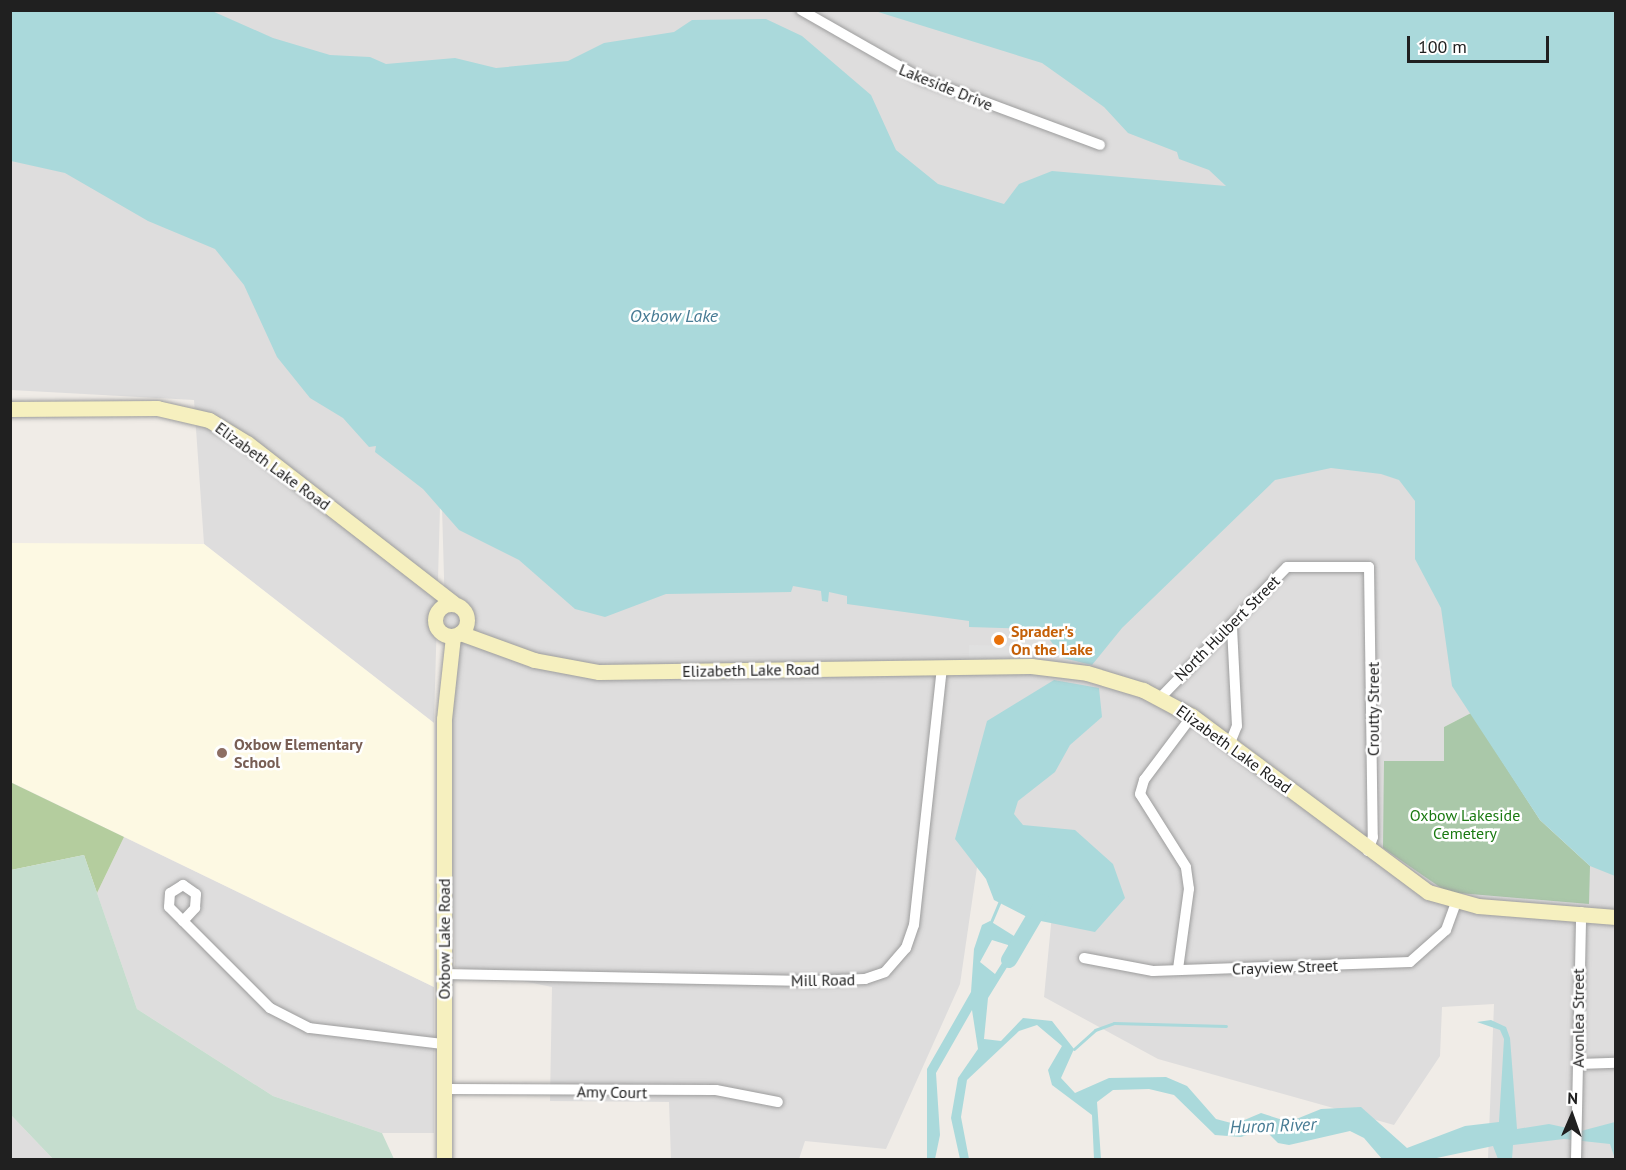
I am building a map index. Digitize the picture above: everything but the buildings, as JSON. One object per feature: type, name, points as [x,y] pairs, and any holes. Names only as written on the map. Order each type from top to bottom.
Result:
[{"type":"street","name":"Lakeside Drive","points":[[801,10],[920,78],[1100,145]]},
{"type":"street","name":"Elizabeth Lake Road","points":[[10,409],[150,408],[200,417],[235,435],[382,547],[446,607],[538,659]]},
{"type":"street","name":"North Hulbert Street","points":[[1160,698],[1292,565],[1369,567]]},
{"type":"street","name":"Croutty Street","points":[[1368,851],[1373,837],[1369,567]]},
{"type":"street","name":"Oxbow Lake Road","points":[[444,719],[438,627],[446,607]]},
{"type":"street","name":"Oxbow Lake Road","points":[[444,1160],[446,659],[456,634],[467,618]]},
{"type":"street","points":[[1230,743],[1237,726],[1232,626]]},
{"type":"street","points":[[438,627],[456,634]]},
{"type":"street","name":"Elizabeth Lake Road","points":[[456,634],[477,636],[538,659],[599,672],[942,667],[1067,669],[1160,698],[1192,716],[1368,851],[1428,892],[1456,902],[1616,917]]},
{"type":"street","points":[[446,659],[477,636]]},
{"type":"street","name":"Mill Road","points":[[443,974],[808,981],[865,979],[885,972],[906,948],[916,914],[942,667]]},
{"type":"street","points":[[1178,969],[1189,889],[1186,867],[1140,794],[1143,780],[1192,716]]},
{"type":"street","name":"Crayview Street","points":[[1084,958],[1153,971],[1410,962],[1446,930],[1456,902]]},
{"type":"street","name":"Avonlea Street","points":[[1576,1160],[1581,912]]},
{"type":"street","points":[[183,921],[270,1008],[309,1028],[444,1044]]},
{"type":"street","points":[[1578,1064],[1616,1063]]},
{"type":"street","name":"Amy Court","points":[[444,1089],[716,1090],[778,1102]]},
{"type":"shaded area","points":[[11,11],[1094,11],[1361,356],[1541,512],[1471,713],[1444,727],[1444,761],[1589,904],[1588,837],[1615,821],[1615,1159],[1488,1159],[1494,1004],[1442,1007],[1440,1056],[1394,1125],[1158,1059],[1044,997],[1057,863],[988,792],[960,984],[886,1149],[805,1141],[799,1159],[671,1159],[669,1102],[550,1101],[552,987],[455,967],[441,471],[434,723],[204,544],[194,400],[11,390]]},
{"type":"shaded area","name":"Oxbow Elementary School","points":[[10,543],[204,544],[434,723],[434,987],[11,782]]},
{"type":"shaded area","points":[[1014,631],[1043,635],[1046,657],[969,661],[969,645],[1014,646]]},
{"type":"shaded area","points":[[124,837],[434,987],[434,1133],[382,1133],[273,1096],[137,1009],[97,893]]},
{"type":"shaded area","points":[[11,1115],[53,1159],[11,1159]]},
{"type":"green space","name":"Oxbow Lakeside Cemetery","points":[[1471,713],[1540,820],[1590,866],[1589,904],[1447,892],[1383,848],[1384,761],[1444,761],[1444,727]]},
{"type":"green space","points":[[10,782],[124,837],[97,893],[84,855],[11,870]]},
{"type":"green space","points":[[84,855],[137,1009],[273,1096],[382,1133],[394,1159],[53,1159],[11,1115],[11,870]]},
{"type":"water","name":"Oxbow Lake","points":[[10,11],[212,11],[273,38],[330,55],[370,57],[386,64],[455,58],[496,68],[568,61],[604,43],[674,32],[692,20],[766,19],[802,36],[871,95],[896,150],[938,184],[1004,204],[1019,184],[1052,171],[1226,186],[1209,170],[1179,159],[1177,152],[1128,133],[1104,107],[1042,63],[875,11],[1615,11],[1615,876],[1590,866],[1540,820],[1452,686],[1441,608],[1415,559],[1415,501],[1399,480],[1381,474],[1331,468],[1275,480],[1122,628],[1092,665],[1063,658],[1045,633],[1034,629],[969,627],[969,621],[847,604],[847,596],[829,592],[828,602],[822,601],[821,591],[793,586],[791,592],[666,594],[605,617],[575,609],[519,560],[459,530],[423,489],[375,452],[376,446],[369,447],[343,418],[310,398],[277,357],[244,285],[215,249],[148,221],[65,173],[11,161]]},
{"type":"water","points":[[1054,680],[1099,688],[1102,717],[1070,745],[1055,772],[1018,801],[1014,814],[1023,825],[1075,830],[1113,864],[1125,898],[1095,932],[1031,919],[994,900],[986,879],[955,839],[987,721]]},
{"type":"water","points":[[990,921],[1019,939],[1019,948],[988,998],[984,1039],[1001,1041],[1023,1018],[1052,1021],[1074,1049],[1061,1078],[1075,1093],[1109,1078],[1166,1077],[1187,1086],[1216,1119],[1235,1124],[1261,1113],[1289,1122],[1321,1109],[1361,1107],[1407,1148],[1465,1126],[1499,1122],[1504,1039],[1500,1030],[1477,1022],[1491,1020],[1506,1027],[1510,1038],[1517,1129],[1549,1124],[1581,1131],[1615,1122],[1615,1159],[1610,1144],[1564,1139],[1513,1145],[1512,1159],[1498,1159],[1493,1146],[1432,1159],[1382,1159],[1364,1138],[1350,1131],[1289,1145],[1278,1143],[1264,1129],[1241,1137],[1215,1135],[1174,1095],[1149,1089],[1113,1090],[1097,1102],[1101,1159],[1094,1159],[1092,1115],[1052,1085],[1048,1070],[1062,1046],[1037,1025],[1019,1031],[967,1080],[961,1117],[969,1159],[960,1159],[951,1118],[958,1078],[978,1049],[972,1010],[936,1073],[940,1135],[935,1159],[927,1160],[927,1069],[971,992],[974,949],[982,925]],"holes":[[[992,940],[1008,945],[1009,952],[995,974],[980,962]]]},
{"type":"waterway","name":"Huron River","points":[[1009,960],[1043,902]]},
{"type":"waterway","points":[[991,922],[999,903]]},
{"type":"waterway","points":[[1074,1049],[1095,1030],[1114,1023],[1226,1026]]},
{"type":"place","name":"Sprader's On the Lake","points":[[999,640]]},
{"type":"place","name":"Oxbow Elementary School","points":[[222,753]]}]
